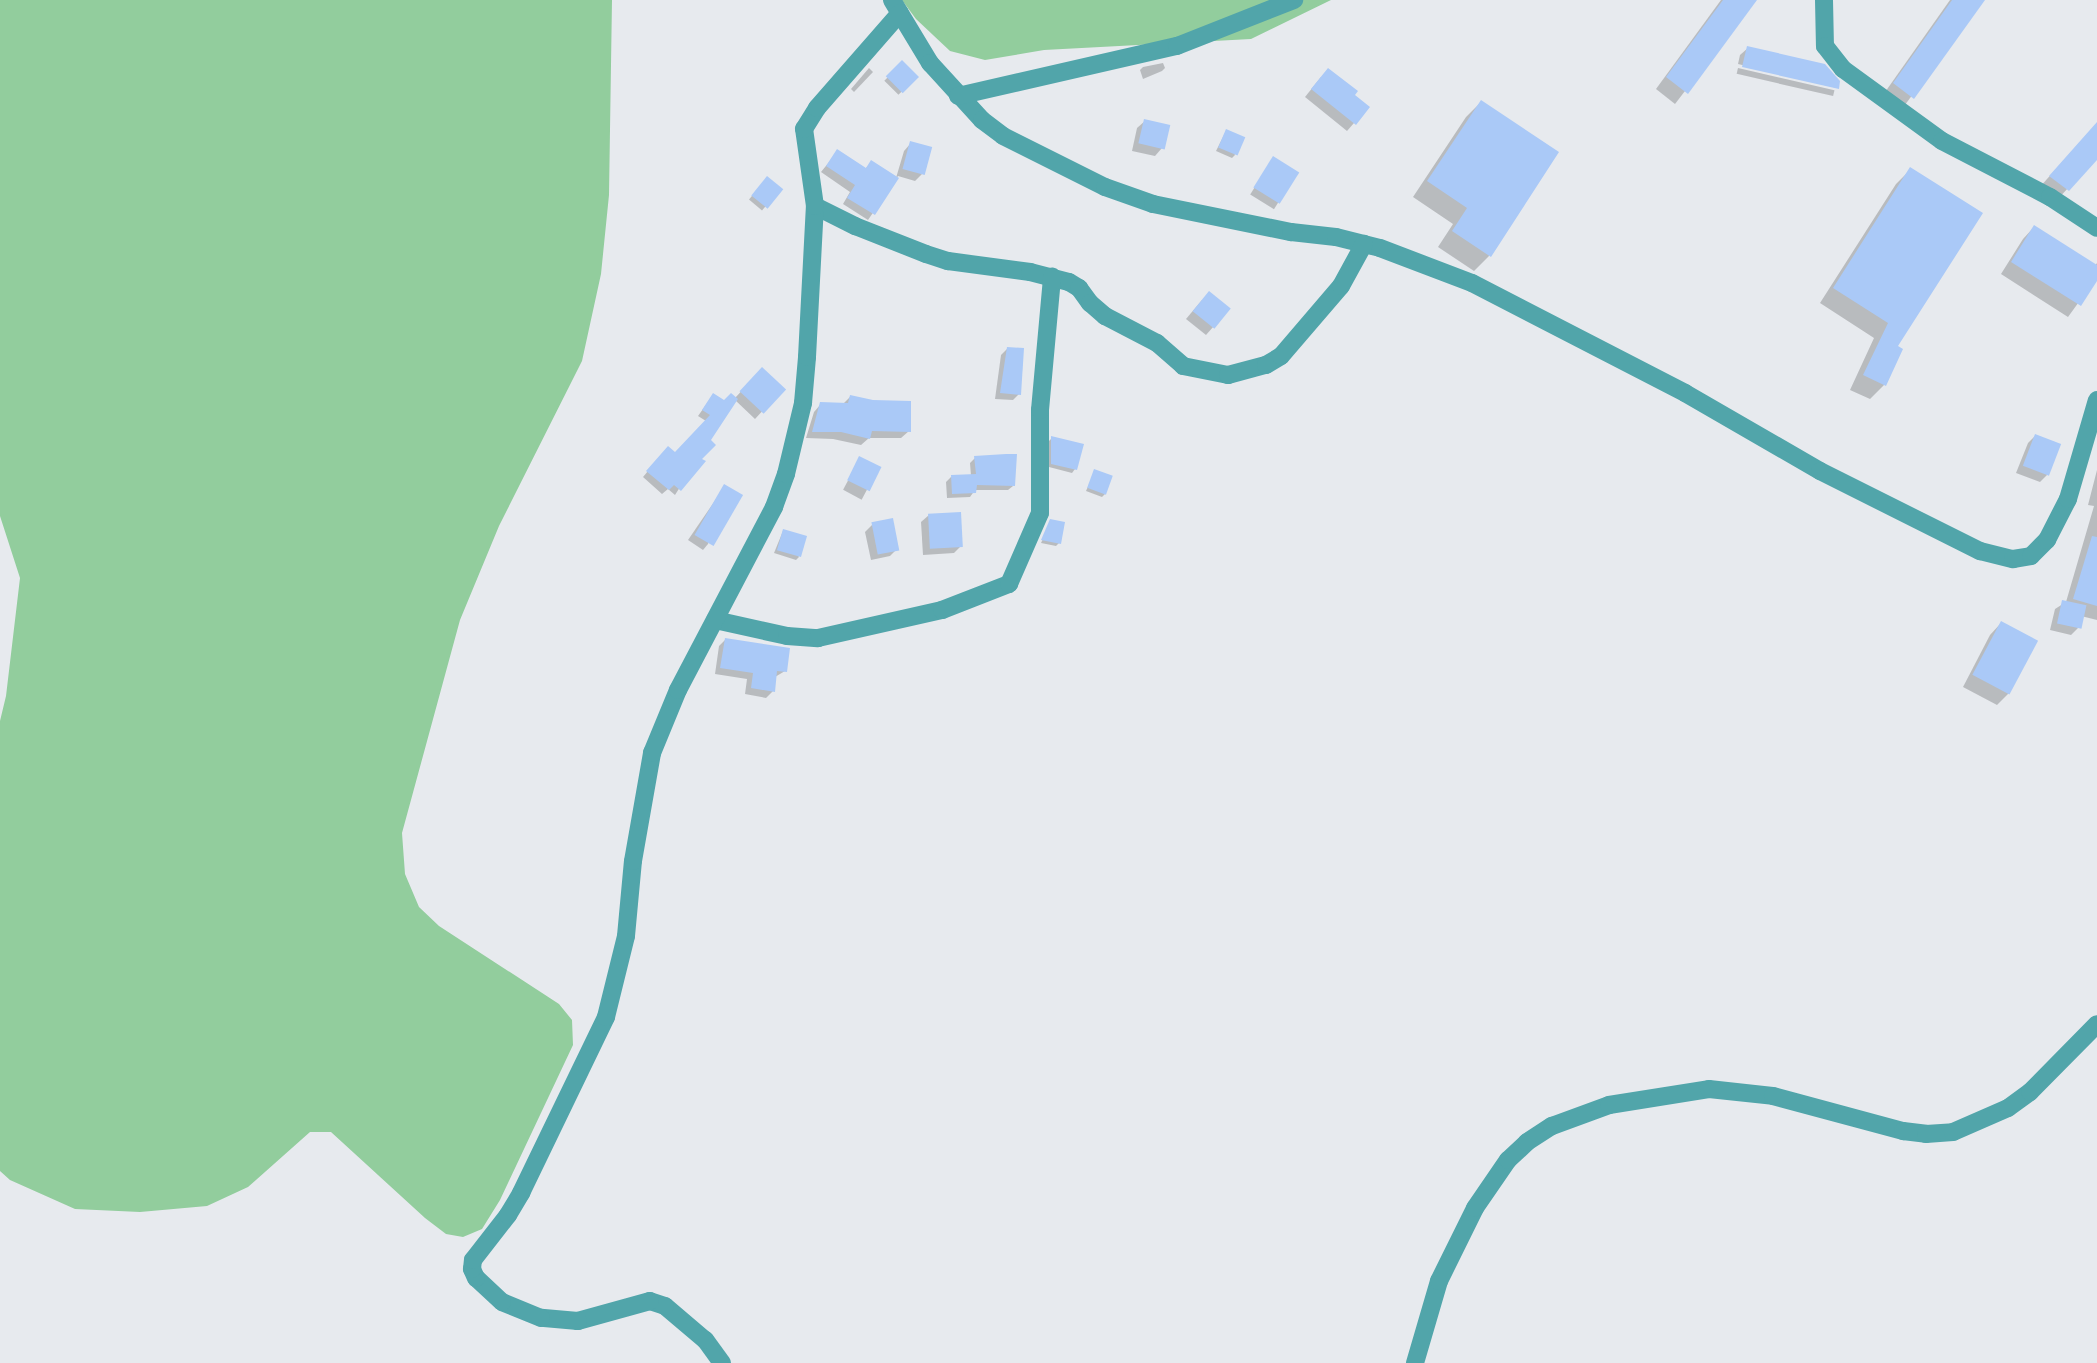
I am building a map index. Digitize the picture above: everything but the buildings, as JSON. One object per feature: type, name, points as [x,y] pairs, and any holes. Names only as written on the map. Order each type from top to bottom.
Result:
[{"type":"street","points":[[958,96],[1157,51],[1294,0]]},
{"type":"street","points":[[1824,0],[1825,46],[1843,69],[1942,141],[2050,197],[2097,228]]},
{"type":"street","points":[[722,1363],[691,1327],[657,1302],[635,1304],[578,1321],[541,1318],[502,1302],[476,1278],[471,1269],[478,1250],[508,1214],[521,1192],[606,1017],[626,936],[633,861],[652,753],[678,690],[774,507],[798,424],[807,357],[815,206],[813,175],[803,138],[806,123],[871,43],[896,6],[930,63],[982,120],[1003,136],[1105,187],[1153,204],[1364,244],[1472,283],[1685,393],[1820,471],[1980,551],[2013,559],[2031,556],[2058,522],[2097,400]]},
{"type":"street","points":[[815,206],[880,237],[948,261],[1052,277],[1079,288],[1090,303],[1105,316],[1157,343],[1183,366],[1228,375],[1266,365],[1281,356],[1341,286],[1364,244]]},
{"type":"street","points":[[715,620],[787,636],[818,638],[943,610],[1009,584],[1040,513],[1040,410],[1052,277]]},
{"type":"street","points":[[1415,1363],[1438,1282],[1475,1208],[1508,1160],[1527,1142],[1552,1126],[1609,1105],[1709,1089],[1773,1096],[1903,1131],[1926,1134],[1953,1132],[2008,1108],[2030,1092],[2097,1024]]},
{"type":"green space","points":[[0,0],[612,0],[609,195],[601,274],[582,361],[499,526],[460,620],[402,833],[405,874],[419,907],[439,926],[559,1004],[572,1020],[573,1045],[500,1200],[482,1229],[463,1237],[446,1234],[425,1218],[331,1132],[310,1132],[248,1187],[207,1206],[140,1212],[75,1209],[10,1180],[0,1171],[0,721],[6,696],[20,578],[0,516]]},
{"type":"green space","points":[[902,0],[1331,0],[1251,39],[1044,50],[985,60],[950,51],[916,19]]}]
